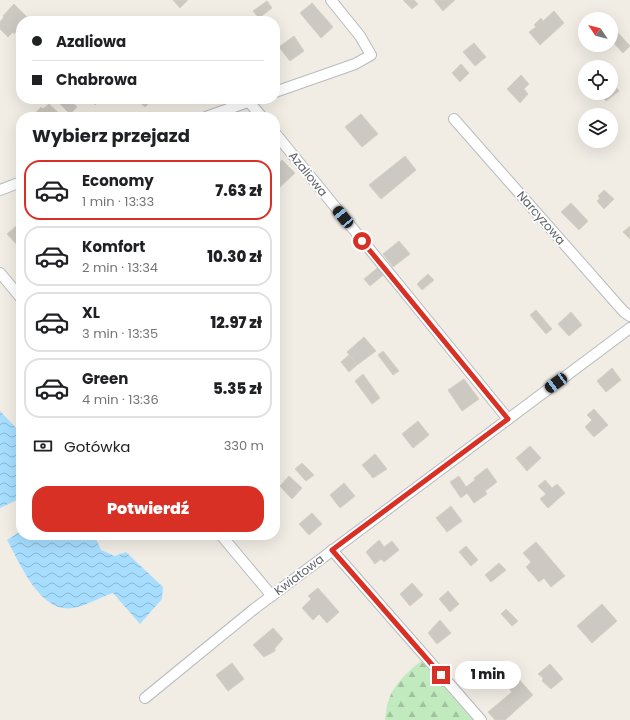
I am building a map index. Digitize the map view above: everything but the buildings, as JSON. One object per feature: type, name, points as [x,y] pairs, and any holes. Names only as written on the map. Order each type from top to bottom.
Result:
[{"type":"street","points":[[280,90],[355,64],[371,54],[360,36],[331,0]]},
{"type":"street","points":[[220,112],[242,104]]},
{"type":"street","name":"Narcyzowa","points":[[454,119],[624,312],[630,316]]},
{"type":"street","name":"Azaliowa","points":[[280,140],[508,419]]},
{"type":"street","points":[[0,190],[16,184]]},
{"type":"street","points":[[0,273],[16,292]]},
{"type":"street","name":"Kwiatowa","points":[[145,698],[332,550],[630,328]]},
{"type":"street","points":[[225,540],[272,596]]},
{"type":"street","points":[[332,550],[481,720]]},
{"type":"green space","points":[[421,661],[473,720],[385,720],[391,693],[400,680]]},
{"type":"water","points":[[0,411],[16,428],[16,500],[0,508]]},
{"type":"water","points":[[16,534],[16,540],[96,540],[101,550],[115,556],[126,552],[163,587],[162,599],[140,624],[113,593],[73,608],[61,608],[51,603],[32,585],[7,540]]},
{"type":"route","points":[[362,241],[508,419],[332,550],[441,675]]}]
